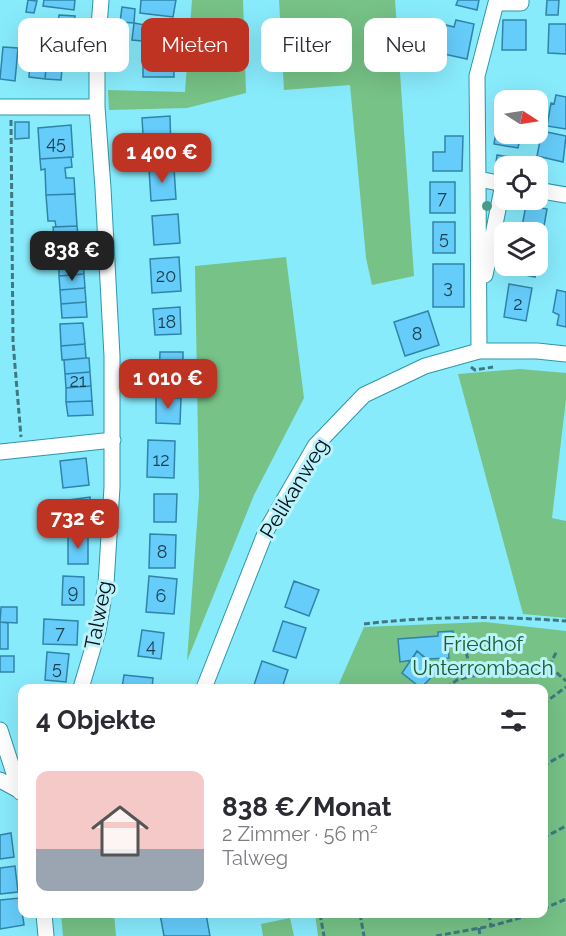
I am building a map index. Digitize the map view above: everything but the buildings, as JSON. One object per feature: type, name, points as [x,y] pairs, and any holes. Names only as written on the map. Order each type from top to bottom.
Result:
[{"type":"street","name":"Talweg","points":[[82,684],[98,631],[106,584],[113,440],[108,272],[97,107],[97,53],[101,0]]},
{"type":"street","points":[[478,351],[477,76],[496,2],[521,3],[521,0]]},
{"type":"street","points":[[5,107],[97,107]]},
{"type":"street","points":[[478,179],[494,182]]},
{"type":"street","points":[[548,192],[566,195]]},
{"type":"street","points":[[478,307],[498,210]]},
{"type":"street","name":"Pelikanweg","points":[[206,684],[266,531],[315,446],[364,394],[425,366],[478,351],[537,351],[566,354]]},
{"type":"street","points":[[0,452],[113,440]]},
{"type":"street","points":[[0,730],[18,783]]},
{"type":"street","points":[[0,780],[18,790]]},
{"type":"street","points":[[44,918],[46,936]]},
{"type":"path","points":[[5,107],[13,342],[22,449]]},
{"type":"path","points":[[364,624],[408,620],[526,618],[566,621]]},
{"type":"path","points":[[462,635],[472,676]]},
{"type":"path","points":[[549,666],[557,651]]},
{"type":"path","points":[[452,684],[472,676],[535,666],[549,666],[566,681]]},
{"type":"path","points":[[548,701],[566,687]]},
{"type":"path","points":[[548,763],[566,754]]},
{"type":"path","points":[[548,835],[566,826]]},
{"type":"path","points":[[548,907],[566,899]]},
{"type":"path","points":[[321,918],[324,936]]},
{"type":"path","points":[[361,918],[364,936]]},
{"type":"path","points":[[490,918],[491,926]]},
{"type":"path","points":[[436,936],[520,918]]},
{"type":"path","points":[[479,928],[480,936]]},
{"type":"green space","points":[[192,0],[243,0],[244,18],[191,18]]},
{"type":"green space","points":[[279,0],[395,0],[396,18],[364,18],[364,72],[400,72],[414,276],[372,285],[366,258],[350,85],[284,90],[283,72],[352,72],[352,18],[280,18]]},
{"type":"green space","points":[[187,72],[245,72],[246,93],[187,108],[109,110],[108,90],[185,92]]},
{"type":"green space","points":[[286,257],[304,398],[254,495],[187,661],[199,496],[195,266]]},
{"type":"green space","points":[[520,369],[566,373],[566,399],[552,518],[566,521],[566,618],[523,614],[458,374]]},
{"type":"green space","name":"Friedhof Unterrombach","points":[[485,622],[566,631],[566,936],[318,936],[316,918],[548,918],[548,684],[339,684],[364,627]]},
{"type":"green space","points":[[61,918],[114,918],[116,936],[63,936]]},
{"type":"green space","points":[[290,918],[294,936],[263,936],[261,924]]}]
